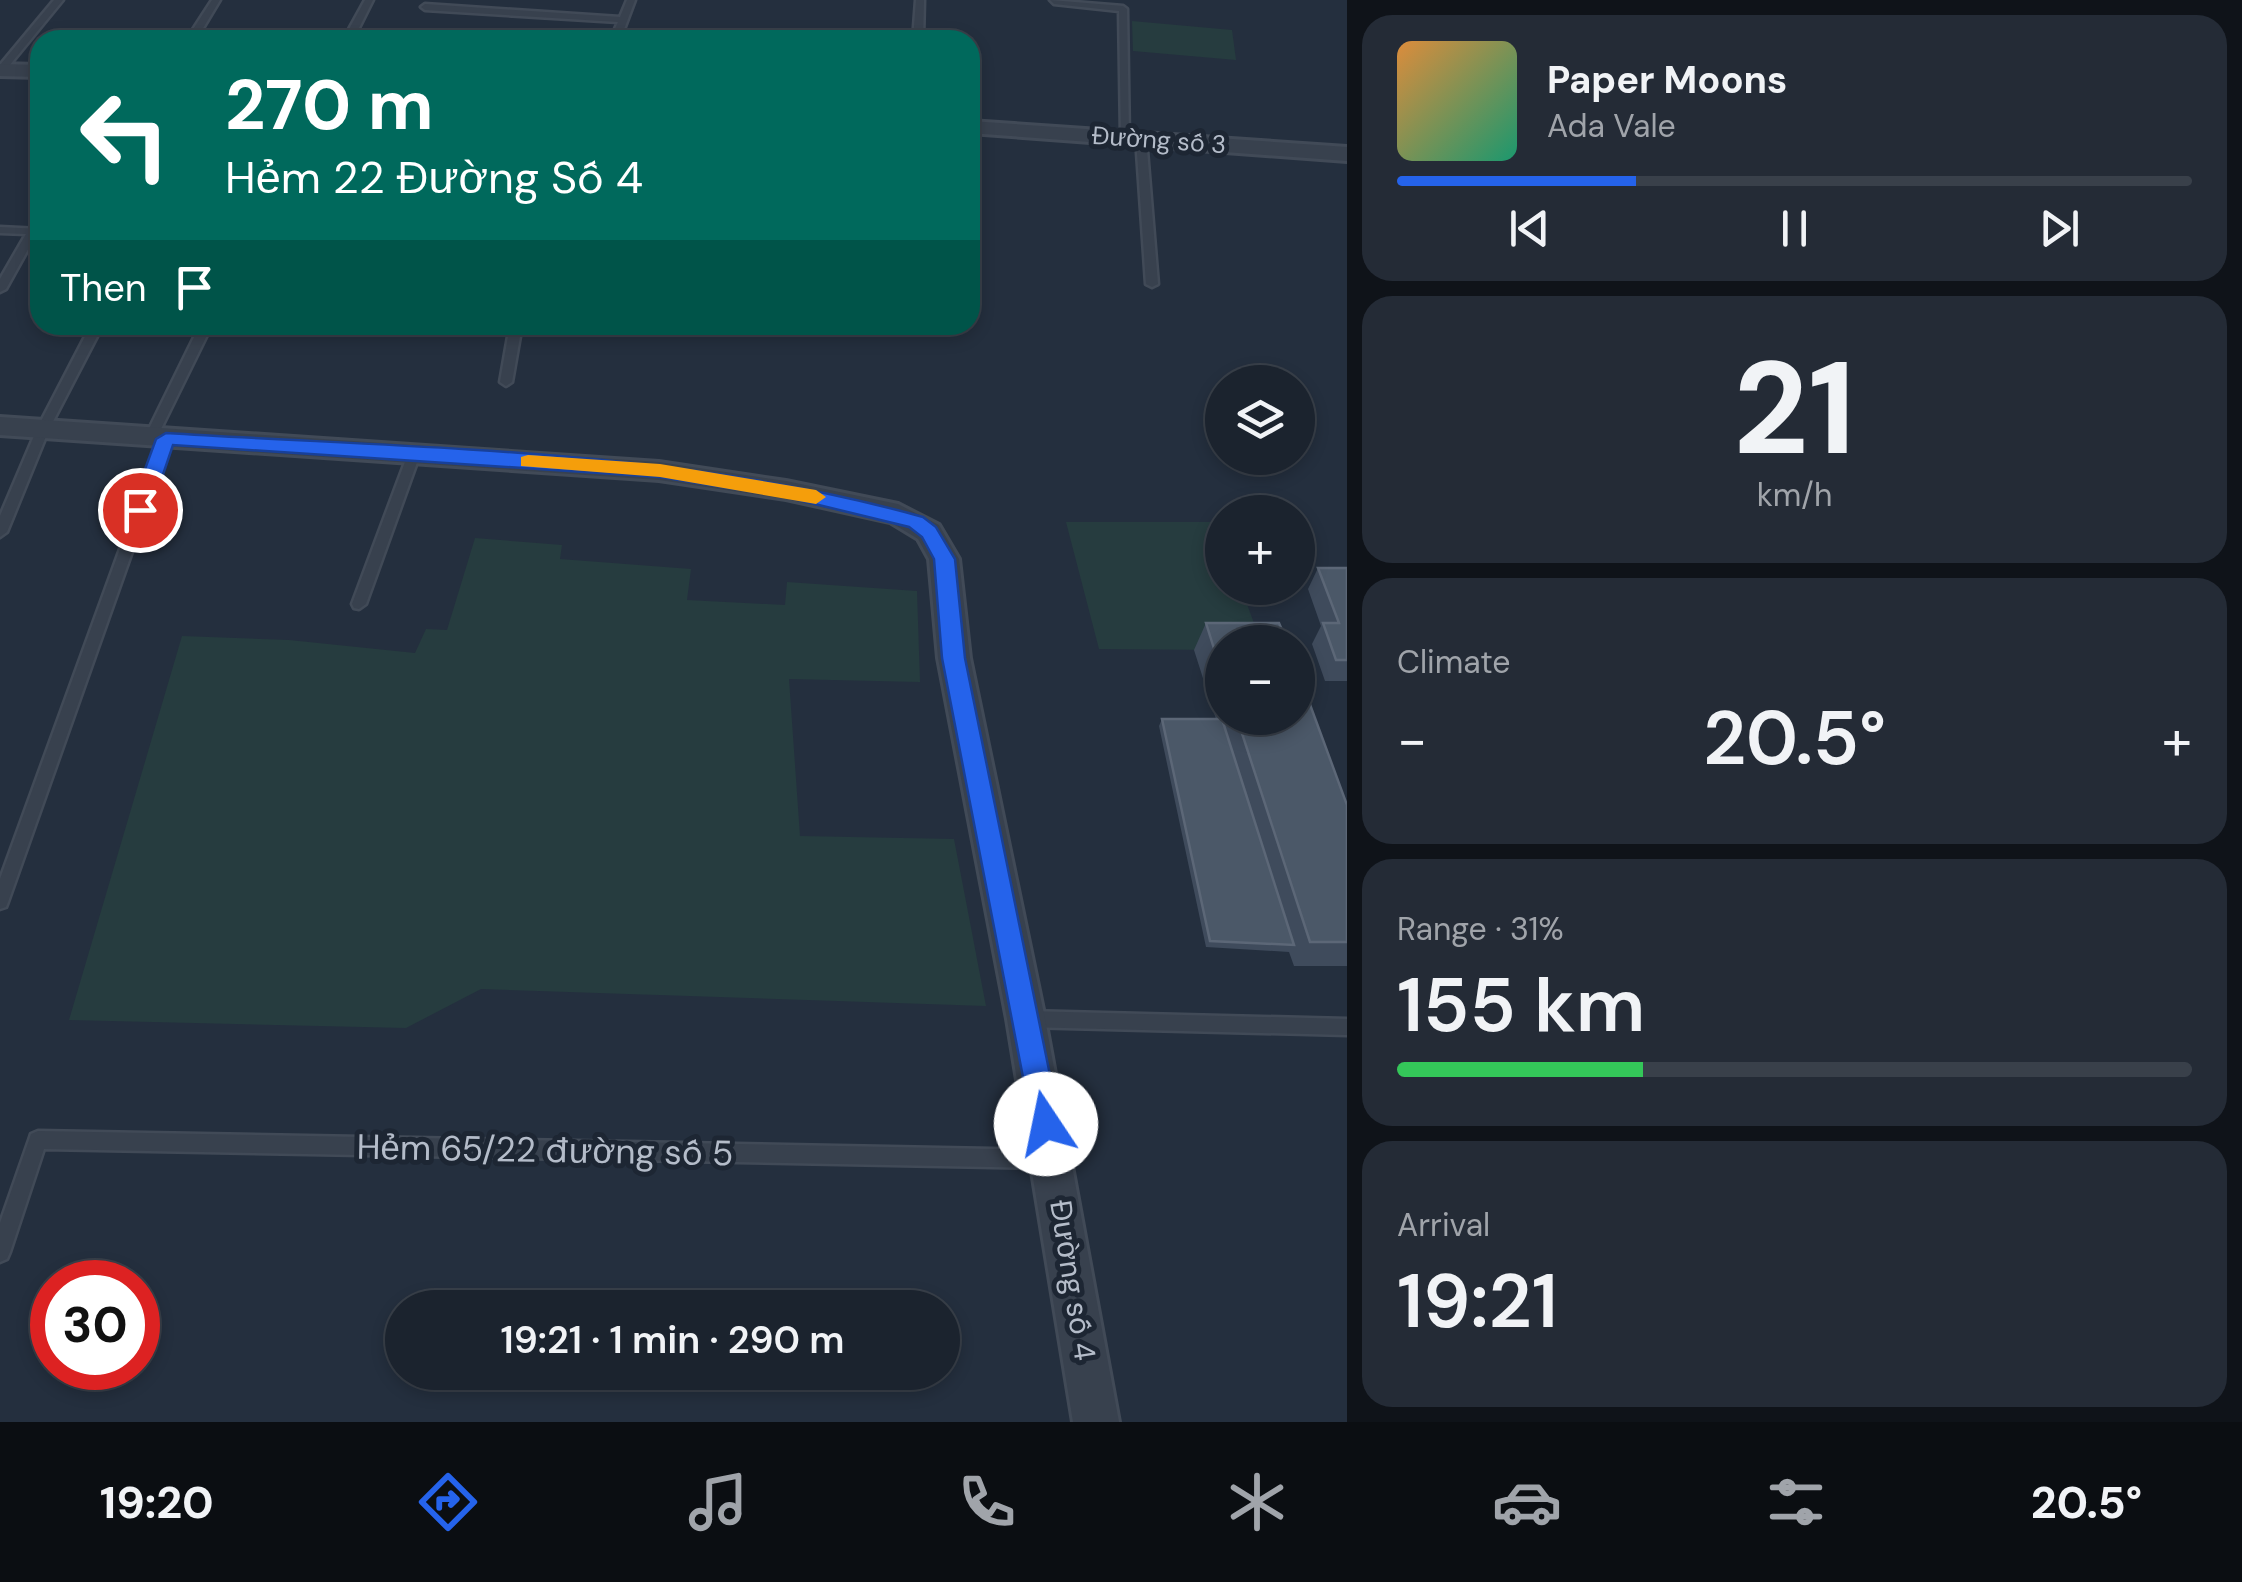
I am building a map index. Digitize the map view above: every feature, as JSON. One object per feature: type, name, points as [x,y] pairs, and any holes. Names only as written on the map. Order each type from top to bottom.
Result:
[{"type":"street","points":[[0,70],[30,71]]},
{"type":"street","name":"Đường số 3","points":[[980,129],[1347,154]]},
{"type":"street","name":"Đường số 4","points":[[0,426],[660,470],[786,490],[898,514],[929,532],[944,559],[954,658],[1026,1019],[1096,1422]]},
{"type":"lane","points":[[34,30],[59,0]]},
{"type":"lane","points":[[197,30],[216,0]]},
{"type":"lane","points":[[354,30],[370,0]]},
{"type":"lane","points":[[618,30],[631,0]]},
{"type":"lane","points":[[918,30],[920,0]]},
{"type":"lane","points":[[1054,1],[1123,9],[1133,138],[1152,284]]},
{"type":"lane","points":[[425,8],[622,20]]},
{"type":"lane","points":[[0,70],[30,34]]},
{"type":"lane","points":[[0,230],[30,232]]},
{"type":"lane","points":[[0,288],[30,241]]},
{"type":"lane","points":[[0,532],[44,429],[92,335]]},
{"type":"lane","points":[[0,902],[158,438],[202,335]]},
{"type":"lane","points":[[506,382],[514,335]]},
{"type":"lane","points":[[358,604],[414,454]]},
{"type":"lane","points":[[1026,1019],[1347,1027]]},
{"type":"lane","name":"Hẻm 65/22 đường số 5","points":[[0,1252],[38,1140],[1052,1159]]},
{"type":"green space","points":[[1132,21],[1232,30],[1236,60],[1133,51]]},
{"type":"green space","points":[[1066,522],[1205,522],[1205,605],[1247,605],[1255,625],[1205,625],[1205,650],[1099,649]]},
{"type":"green space","points":[[475,538],[562,545],[560,559],[691,569],[687,600],[785,605],[787,582],[917,591],[920,682],[789,679],[800,836],[954,839],[986,1006],[481,989],[406,1028],[69,1020],[182,636],[289,640],[415,653],[426,629],[447,630]]},
{"type":"building","points":[[1318,568],[1347,568],[1347,660],[1336,660],[1323,623],[1339,623]]},
{"type":"building","points":[[1206,623],[1280,625],[1207,625]]},
{"type":"building","points":[[1315,718],[1347,805],[1347,942],[1310,942],[1243,735],[1315,735]]},
{"type":"building","points":[[1162,719],[1205,719],[1205,735],[1227,735],[1294,945],[1210,941]]},
{"type":"slow traffic","points":[[528,461],[660,470],[816,497]]},
{"type":"route","points":[[140,510],[166,439],[660,470],[786,490],[898,514],[916,522],[929,532],[944,559],[954,658],[1046,1124]]}]
